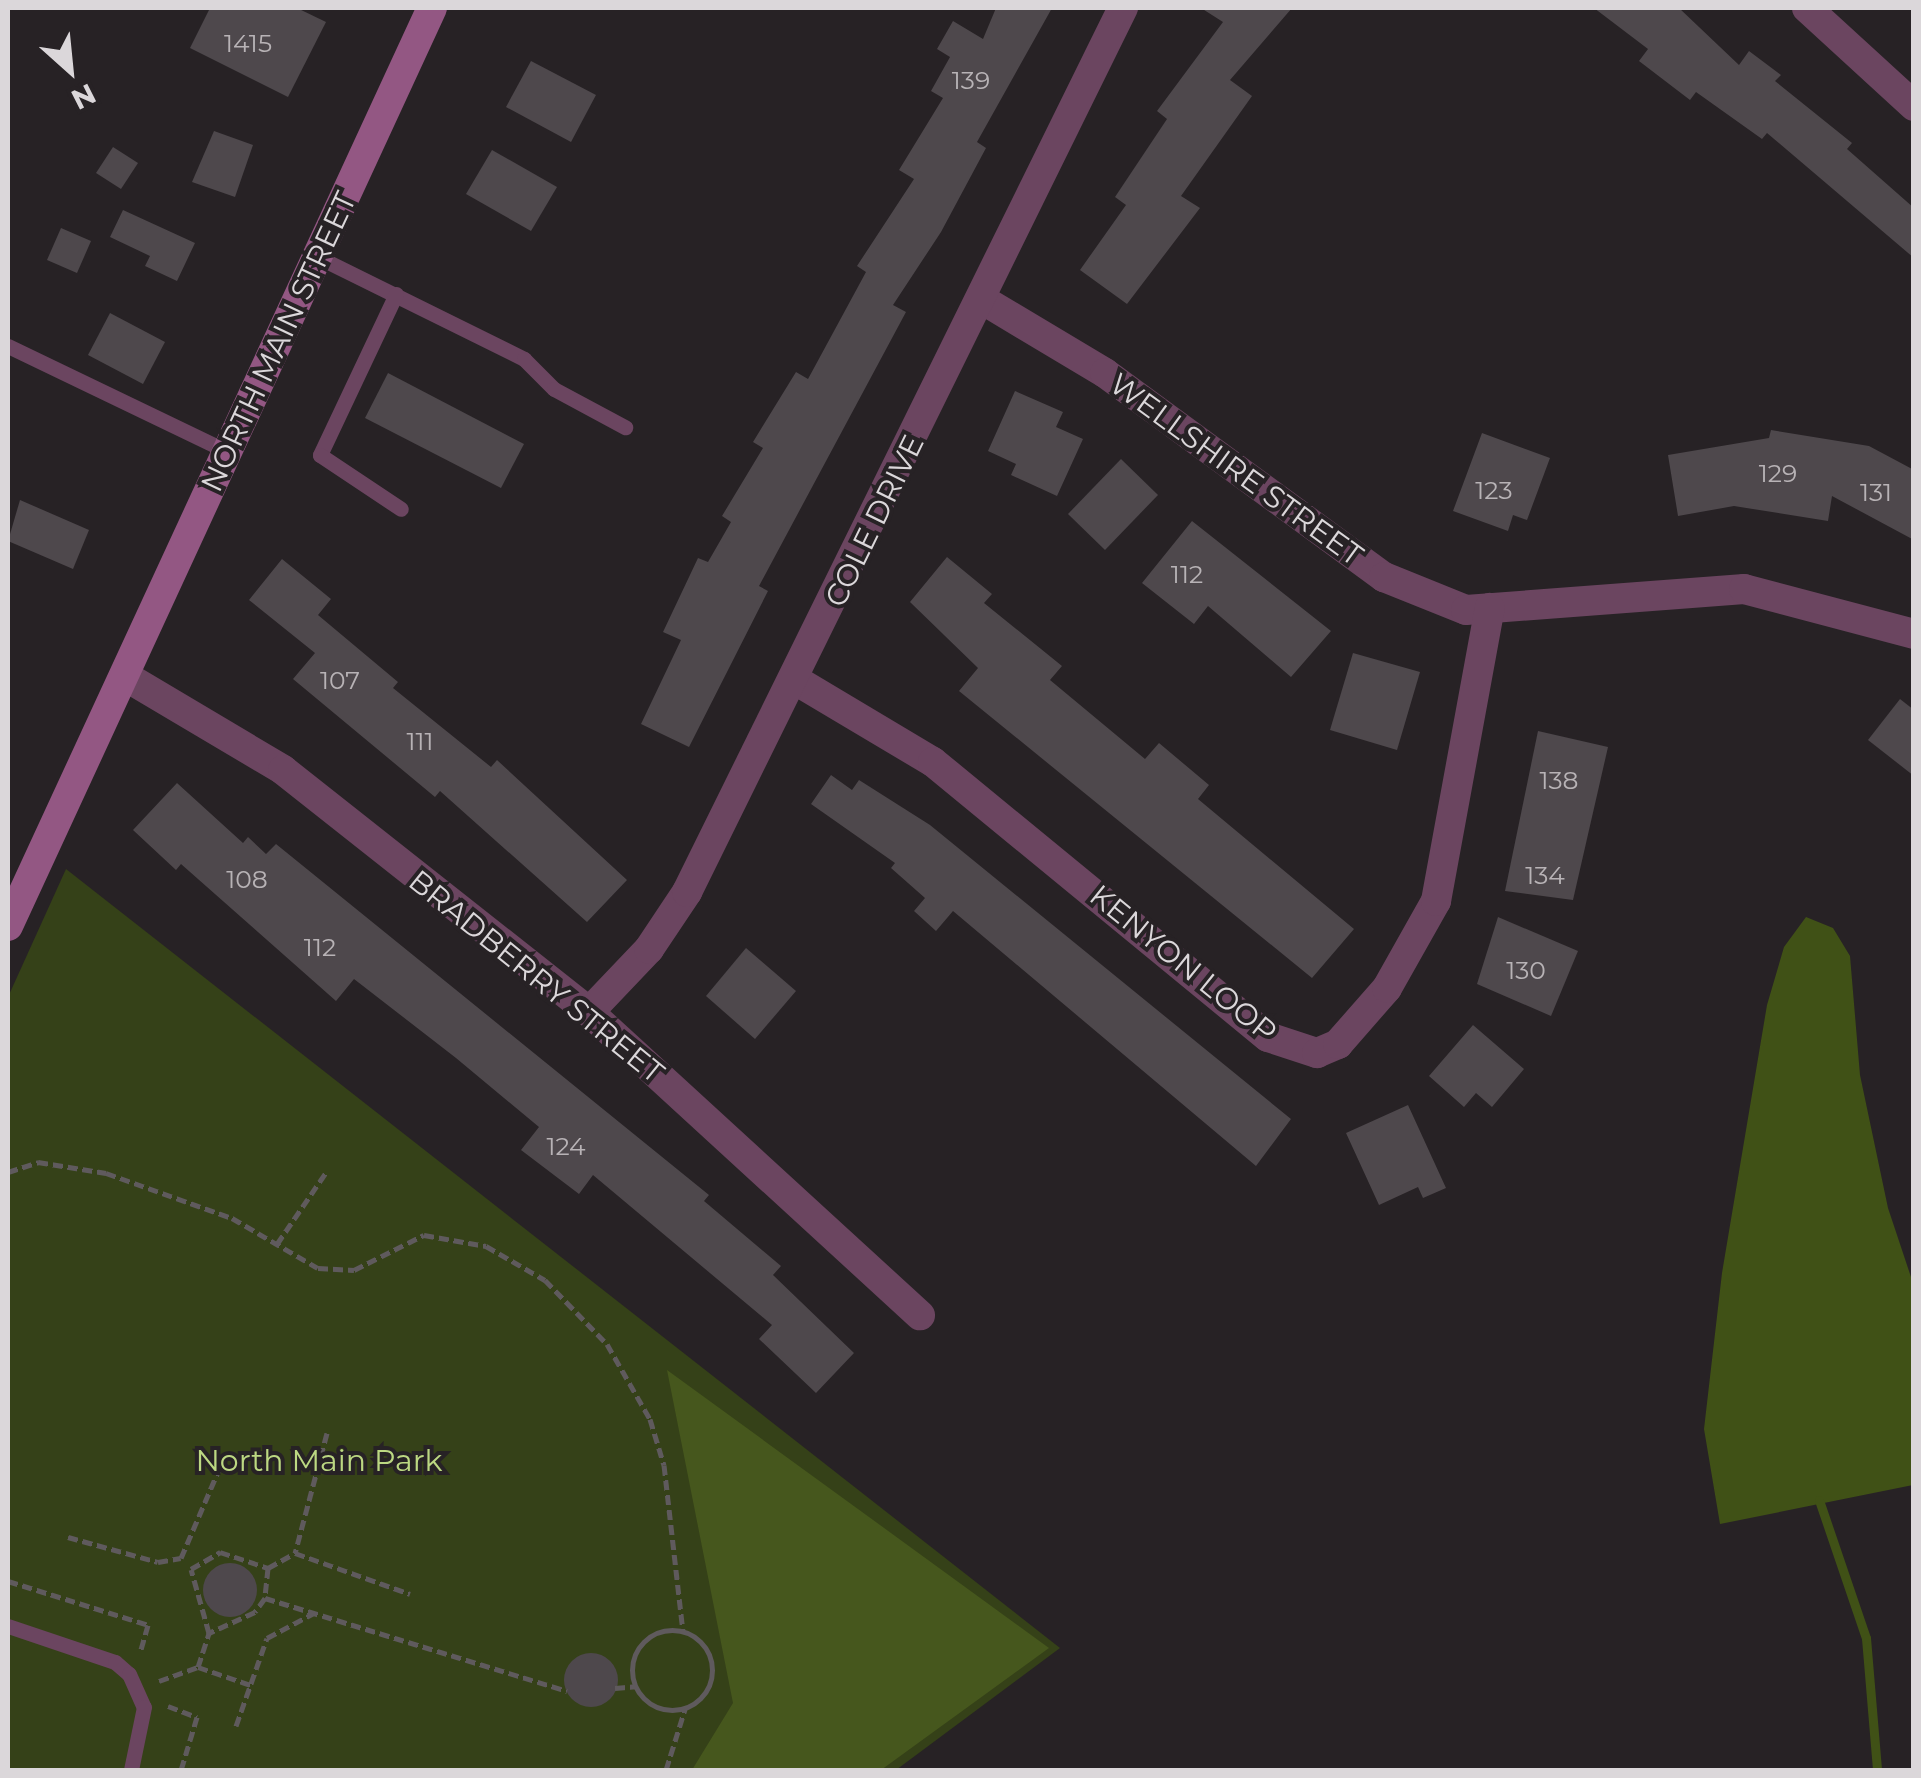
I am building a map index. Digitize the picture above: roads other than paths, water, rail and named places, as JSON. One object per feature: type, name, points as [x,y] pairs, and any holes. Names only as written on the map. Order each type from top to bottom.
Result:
[{"type":"main road","name":"NORTH MAIN STREET","points":[[8,926],[432,8]]},
{"type":"street","name":"COLE DRIVE","points":[[590,1012],[650,949],[686,892],[797,681],[1124,8]]},
{"type":"street","points":[[1807,8],[1914,106]]},
{"type":"street","name":"WELLSHIRE STREET","points":[[983,300],[1105,374],[1384,577],[1466,610],[1744,589],[1914,634]]},
{"type":"street","name":"KENYON LOOP","points":[[797,681],[933,762],[1268,1037],[1317,1053],[1338,1044],[1387,988],[1436,901],[1490,608]]},
{"type":"street","name":"BRADBERRY STREET","points":[[125,676],[283,770],[590,1012],[920,1315]]},
{"type":"lane","points":[[318,257],[524,358],[554,388],[625,427]]},
{"type":"lane","points":[[396,294],[320,454],[401,509]]},
{"type":"lane","points":[[8,346],[228,452]]},
{"type":"lane","points":[[8,1626],[115,1662],[129,1674],[144,1708],[131,1770]]},
{"type":"waterway","points":[[1819,1500],[1866,1638],[1877,1770]]},
{"type":"park label","name":"North Main Park","points":[[319,1461]]}]
